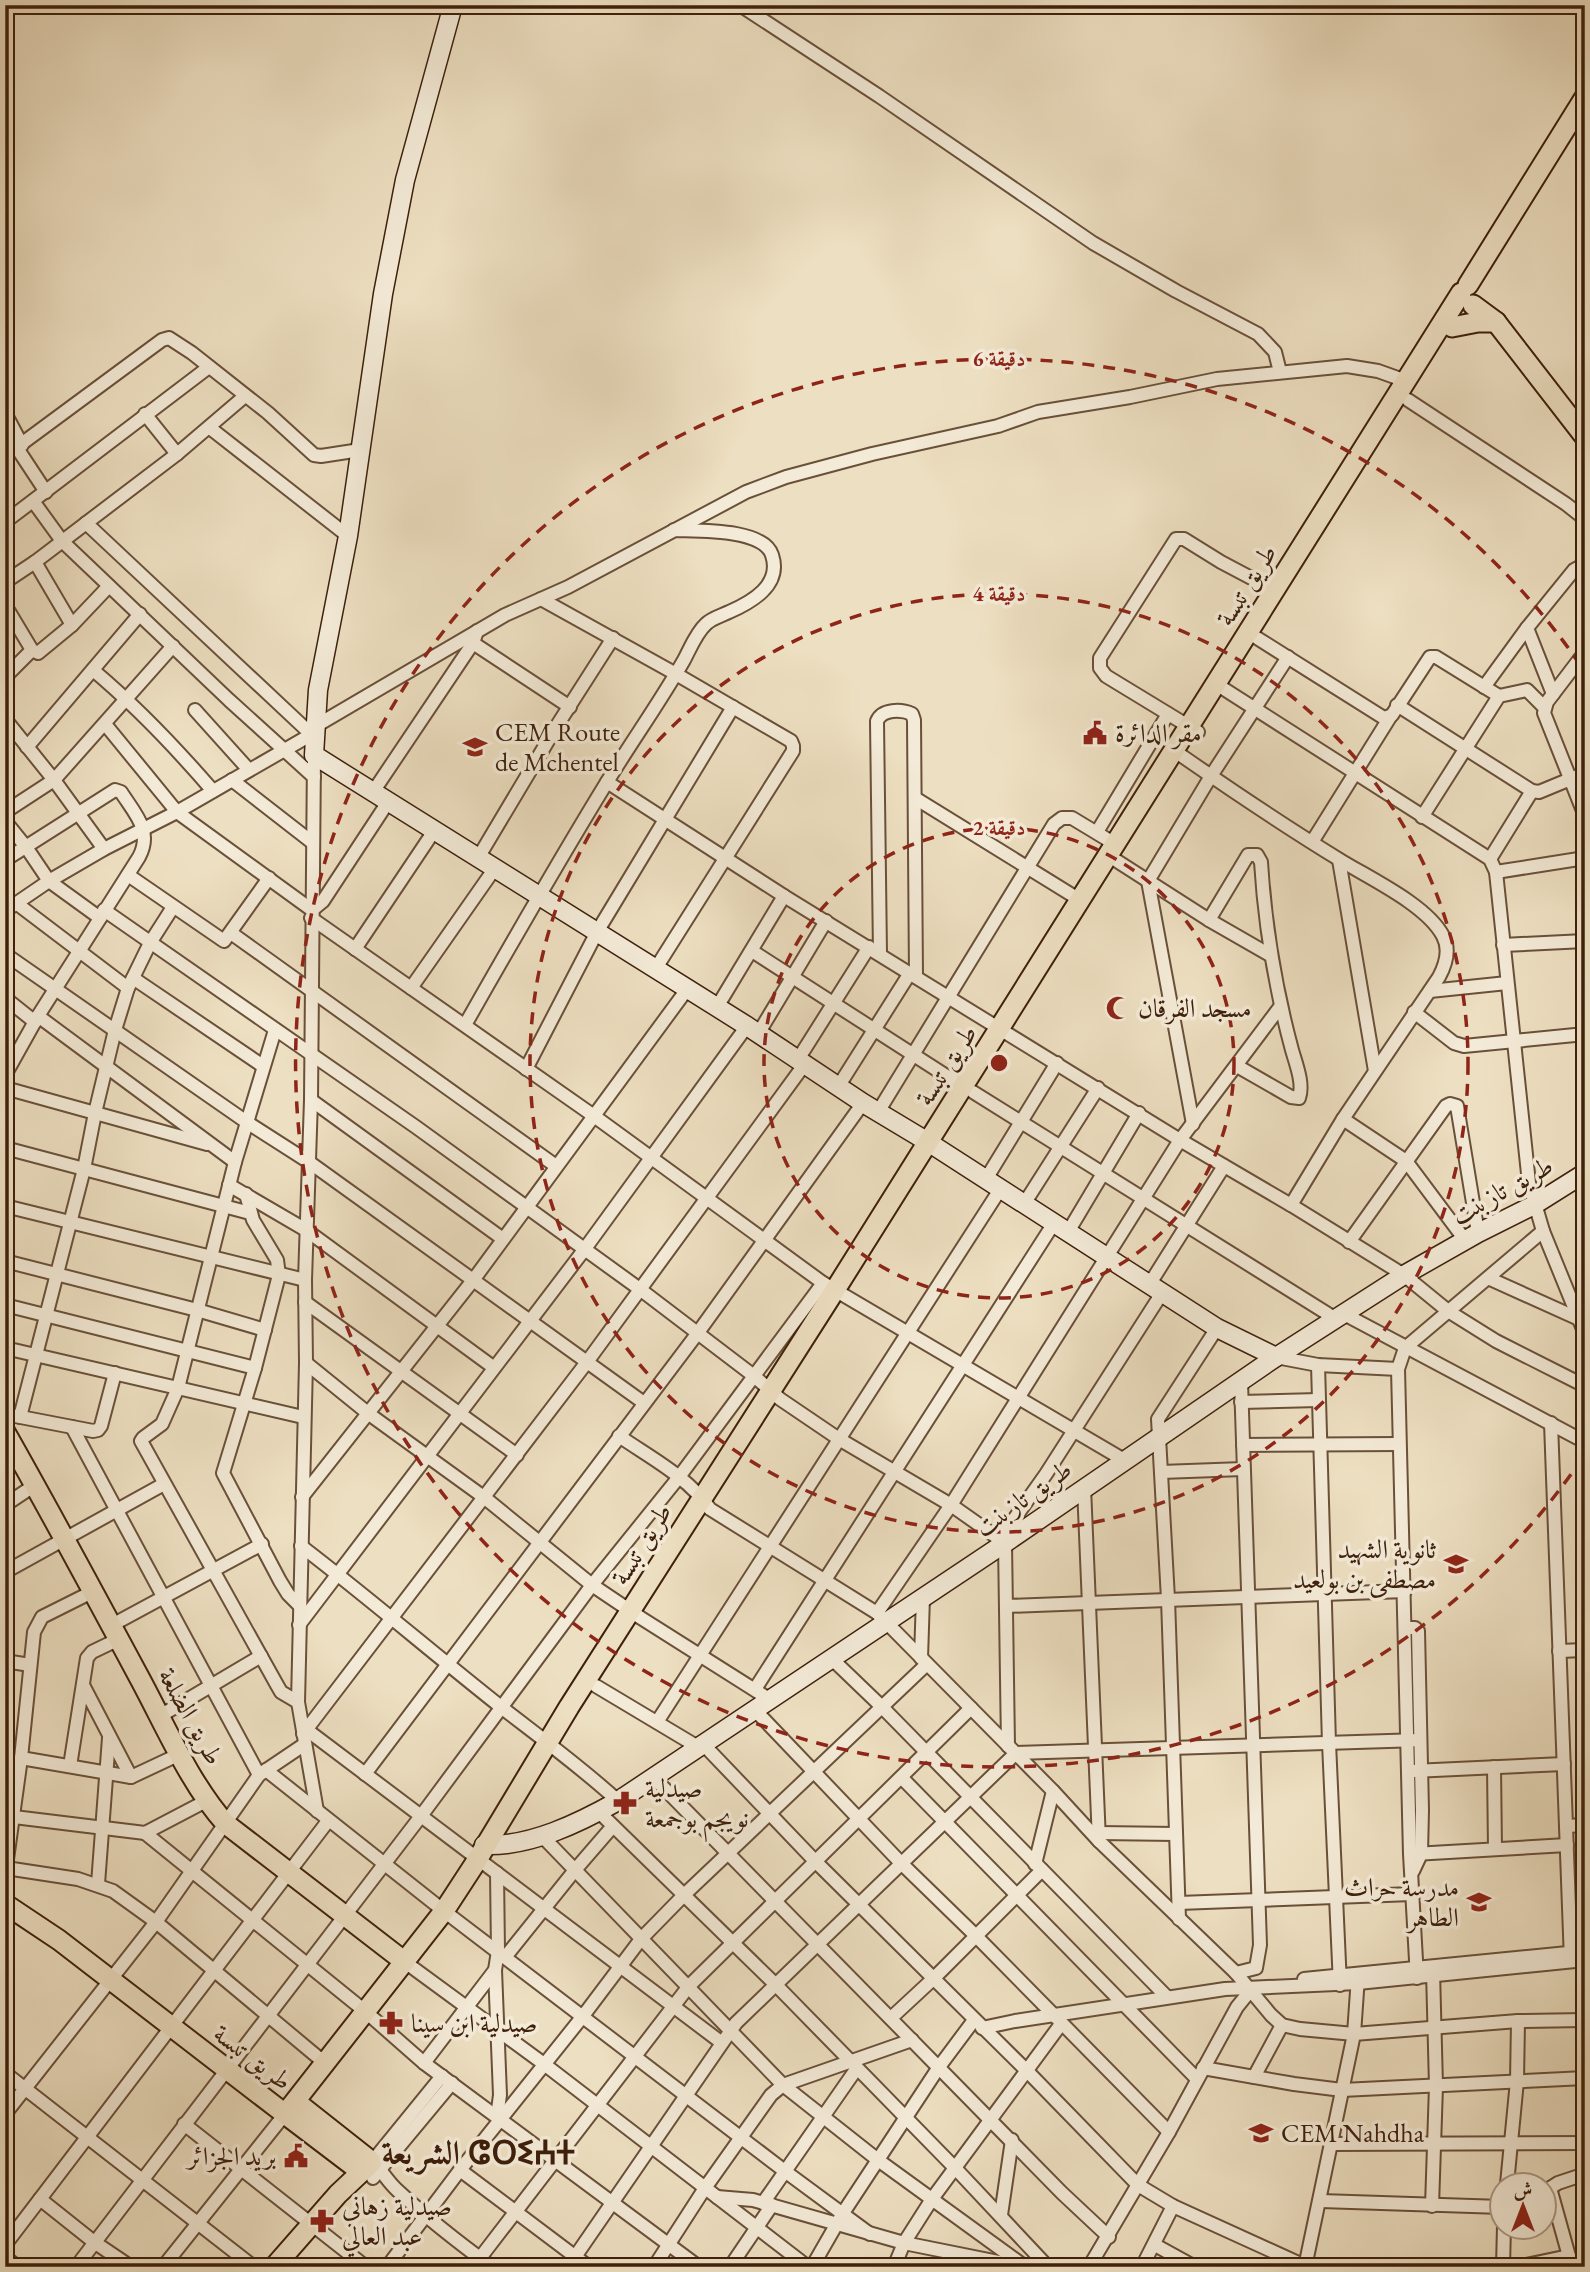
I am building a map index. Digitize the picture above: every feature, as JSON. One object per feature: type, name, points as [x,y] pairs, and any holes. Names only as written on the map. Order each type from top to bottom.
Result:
[{"type":"main road","name":"طريق تبسة","points":[[5,1904],[59,1940],[226,2069],[291,2108],[444,1911],[553,1746],[775,1395],[835,1290],[1006,1031],[1193,729],[1274,590],[1472,296],[1585,97]]},
{"type":"main road","name":"طريق تبسة","points":[[1407,391],[1452,327],[1585,118]]},
{"type":"main road","points":[[1472,296],[1494,320],[1585,437]]},
{"type":"main road","points":[[1452,327],[1494,320]]},
{"type":"main road","name":"طريق تبسة","points":[[1006,1031],[1080,900],[1116,853],[1182,756],[1193,729],[1224,689],[1257,638],[1351,477]]},
{"type":"main road","name":"طريق الضلعة","points":[[5,1432],[94,1591],[180,1754],[226,1824],[405,1962]]},
{"type":"main road","name":"طريق تبسة","points":[[553,1746],[596,1686],[636,1615]]},
{"type":"main road","points":[[274,2267],[310,2225],[372,2170],[291,2108]]},
{"type":"street","points":[[317,1811],[298,1702],[306,1363],[306,1230],[311,1100],[313,731],[318,690],[348,536],[383,294],[405,180],[453,5]]},
{"type":"street","points":[[740,5],[879,96],[1093,243],[1258,334],[1275,352],[1280,372]]},
{"type":"street","points":[[5,456],[166,338],[172,339],[268,412],[317,456],[360,450]]},
{"type":"street","points":[[263,1066],[11,907],[104,849],[177,812],[284,751],[313,731],[475,637],[505,615],[568,587],[746,492],[812,470],[998,426],[1038,412],[1217,379],[1347,366],[1362,367],[1407,391],[1585,519]]},
{"type":"street","points":[[5,522],[209,367]]},
{"type":"street","points":[[5,582],[177,454],[245,396]]},
{"type":"street","points":[[5,413],[20,447],[46,492]]},
{"type":"street","points":[[145,414],[177,454]]},
{"type":"street","points":[[210,428],[348,536]]},
{"type":"street","points":[[33,501],[62,541],[314,777]]},
{"type":"street","points":[[86,523],[313,731]]},
{"type":"street","points":[[465,1025],[539,895],[706,624],[766,589],[773,572],[772,554],[767,547],[748,535],[674,530]]},
{"type":"street","points":[[1193,729],[1106,676],[1099,665],[1102,655],[1176,539],[1185,539],[1274,590]]},
{"type":"street","points":[[35,562],[72,625]]},
{"type":"street","points":[[1484,687],[1574,570],[1583,569]]},
{"type":"street","points":[[5,605],[36,653],[41,652],[72,625],[109,586]]},
{"type":"street","points":[[541,599],[791,741],[793,746],[793,751],[656,968]]},
{"type":"street","points":[[27,747],[140,614]]},
{"type":"street","points":[[1527,628],[1553,694]]},
{"type":"street","points":[[475,637],[570,707]]},
{"type":"street","points":[[312,914],[323,901],[475,637]]},
{"type":"street","points":[[478,858],[613,638]]},
{"type":"street","points":[[1257,638],[1379,716],[1390,717]]},
{"type":"street","points":[[5,812],[54,780],[173,646]]},
{"type":"street","points":[[5,677],[32,650]]},
{"type":"street","points":[[1585,652],[1544,707],[1544,713],[1585,816]]},
{"type":"street","points":[[1192,1124],[1148,881],[1253,708],[1288,657]]},
{"type":"street","points":[[1312,842],[1430,657],[1436,657],[1499,696],[1527,690],[1544,707]]},
{"type":"street","points":[[93,670],[127,699],[178,750],[213,792]]},
{"type":"street","points":[[1224,689],[1490,859],[1496,872],[1526,1168],[1543,1231],[1582,1317],[1585,1334]]},
{"type":"street","points":[[1422,817],[1499,696]]},
{"type":"street","points":[[1397,705],[1532,791],[1539,792],[1585,773]]},
{"type":"street","points":[[526,1069],[597,932],[733,708]]},
{"type":"street","points":[[195,710],[249,770]]},
{"type":"street","points":[[5,2114],[156,1922],[262,1772],[305,1736],[641,1290],[709,1198],[801,1063],[832,1004],[874,950],[877,721],[879,716],[885,713],[905,711],[912,714],[914,720],[913,975],[838,1087]]},
{"type":"street","points":[[1097,832],[1168,713]]},
{"type":"street","points":[[5,719],[104,849]]},
{"type":"street","points":[[105,724],[177,812],[269,878],[355,949],[594,1116],[835,1290],[1124,1461]]},
{"type":"street","points":[[314,755],[688,988],[870,1108],[933,1145],[1217,1328],[1276,1357],[1318,1365],[1398,1369]]},
{"type":"street","points":[[1182,756],[1339,860],[1416,907],[1438,928],[1447,946],[1444,967],[1430,991],[1343,1119],[1291,1205]]},
{"type":"street","points":[[233,780],[313,843]]},
{"type":"street","points":[[607,782],[725,860],[1404,1275],[1448,1311],[1496,1341],[1585,1386]]},
{"type":"street","points":[[5,860],[110,792],[118,790],[145,829],[143,850],[36,1019],[5,1075]]},
{"type":"street","points":[[1490,859],[1532,791]]},
{"type":"street","points":[[915,798],[1080,900]]},
{"type":"street","points":[[365,1773],[765,1240],[914,1054],[1055,824],[1062,818],[1072,818],[1097,832],[1148,881],[1269,955]]},
{"type":"street","points":[[5,821],[49,881],[150,943],[311,1053],[641,1290],[775,1395],[839,1439],[951,1505],[1003,1541]]},
{"type":"street","points":[[355,949],[435,831]]},
{"type":"street","points":[[1209,920],[1248,855],[1257,855],[1261,862],[1269,955],[1299,1075],[1301,1094],[1299,1098],[1291,1097],[1237,1066]]},
{"type":"street","points":[[1496,872],[1585,858]]},
{"type":"street","points":[[1339,860],[1375,1071]]},
{"type":"street","points":[[411,988],[495,869]]},
{"type":"street","points":[[128,875],[224,941],[269,878]]},
{"type":"street","points":[[717,1007],[784,896]]},
{"type":"street","points":[[20,1417],[84,1169],[115,1030],[130,983],[150,943],[173,907]]},
{"type":"street","points":[[299,1625],[652,1158],[753,1030],[792,977],[826,921]]},
{"type":"street","points":[[231,933],[556,1166]]},
{"type":"street","points":[[1503,945],[1585,941]]},
{"type":"street","points":[[752,951],[1187,1227],[1340,1316],[1585,1442]]},
{"type":"street","points":[[5,954],[248,1123],[309,1162],[644,1403]]},
{"type":"street","points":[[1430,991],[1507,983]]},
{"type":"street","points":[[302,1497],[474,1279],[688,988]]},
{"type":"street","points":[[5,998],[106,1065],[235,1162]]},
{"type":"street","points":[[881,1617],[1181,1140],[1280,1007]]},
{"type":"street","points":[[1414,1012],[1459,1045],[1471,1047],[1585,1034]]},
{"type":"street","points":[[275,1030],[235,1162],[178,1388],[162,1424],[141,1441],[281,1692],[298,1702]]},
{"type":"street","points":[[657,1722],[907,1332],[993,1184],[1021,1122],[1057,1063]]},
{"type":"street","points":[[5,1088],[215,1146]]},
{"type":"street","points":[[1024,1204],[1098,1088]]},
{"type":"street","points":[[311,1100],[503,1239]]},
{"type":"street","points":[[1349,1242],[1446,1106],[1454,1104],[1457,1106],[1472,1237]]},
{"type":"street","points":[[759,1699],[824,1581],[963,1365],[1103,1174],[1139,1113]]},
{"type":"street","points":[[1343,1119],[1406,1161],[1472,1237]]},
{"type":"street","points":[[5,1148],[250,1213]]},
{"type":"street","points":[[572,2261],[730,2031],[860,1905],[1012,1750],[1003,1541],[1073,1430],[1224,1166]]},
{"type":"street","name":"طريق تازبنت","points":[[482,1855],[542,1836],[618,1801],[701,1745],[759,1699],[831,1658],[881,1617],[923,1597],[1276,1357],[1404,1275],[1534,1205],[1585,1172]]},
{"type":"street","points":[[229,1185],[306,1230],[494,1367]]},
{"type":"street","points":[[246,1194],[250,1213],[277,1260],[279,1275],[255,1368],[223,1473],[284,1588],[300,1606]]},
{"type":"street","points":[[5,1206],[305,1280]]},
{"type":"street","points":[[1417,1973],[1412,1894],[1416,1854],[1415,1771],[1406,1628],[1398,1369],[1405,1348],[1543,1231]]},
{"type":"street","points":[[5,1261],[265,1330]]},
{"type":"street","points":[[1488,1278],[1582,1317]]},
{"type":"street","points":[[76,2267],[754,1376],[835,1290]]},
{"type":"street","points":[[305,1302],[517,1455]]},
{"type":"street","points":[[5,1306],[255,1368]]},
{"type":"street","points":[[1179,1919],[1168,1599],[1158,1419],[1217,1328]]},
{"type":"street","points":[[5,1348],[303,1417]]},
{"type":"street","points":[[306,1363],[369,1414],[485,1498],[593,1585],[699,1654],[759,1699],[813,1773],[1169,2132]]},
{"type":"street","points":[[1318,1365],[1329,1743],[1340,1980]]},
{"type":"street","points":[[5,1414],[98,1430],[115,1373]]},
{"type":"street","points":[[1090,2267],[1169,2132],[1237,2007],[1244,1984],[1259,1963],[1241,1382]]},
{"type":"street","points":[[1241,1402],[1318,1400]]},
{"type":"street","points":[[1551,1423],[1566,1826],[1576,1958]]},
{"type":"street","points":[[72,1427],[212,1687],[262,1772],[317,1811],[444,1911],[870,2234]]},
{"type":"street","points":[[619,1436],[679,1477],[706,1503],[881,1617],[1282,2025],[1354,2034],[1518,2021],[1585,2020]]},
{"type":"street","points":[[1243,1445],[1399,1444]]},
{"type":"street","points":[[1161,1472],[1244,1469]]},
{"type":"street","points":[[5,1572],[164,1484]]},
{"type":"street","points":[[5,1505],[35,1485]]},
{"type":"street","points":[[1084,1487],[1099,1837]]},
{"type":"street","points":[[69,1766],[89,1654],[163,1598],[262,1545]]},
{"type":"street","points":[[301,1546],[393,1617],[618,1801]]},
{"type":"street","points":[[94,1591],[42,1617],[34,1632],[21,1758],[11,1808],[6,1871],[78,1879],[113,1891],[156,1922],[326,2064]]},
{"type":"street","points":[[1007,1606],[1405,1591]]},
{"type":"street","points":[[387,2267],[498,2118],[583,2016],[641,1939],[882,1707],[924,1661],[923,1597]]},
{"type":"street","points":[[1559,1651],[1585,1650]]},
{"type":"street","points":[[160,1716],[261,1656]]},
{"type":"street","points":[[831,1658],[1167,1997]]},
{"type":"street","points":[[5,1661],[30,1665]]},
{"type":"street","points":[[82,1685],[131,1777]]},
{"type":"street","points":[[596,1686],[701,1745],[1028,2072],[1138,2186],[1173,2206],[1306,2267],[1354,2034],[1358,1978]]},
{"type":"street","points":[[479,2263],[555,2159],[689,1986],[971,1708]]},
{"type":"street","points":[[305,1736],[365,1773],[421,1816],[482,1855],[497,1873],[722,2043]]},
{"type":"street","points":[[98,1884],[109,1738]]},
{"type":"street","points":[[1012,1750],[1094,1751],[1414,1741]]},
{"type":"street","points":[[21,1758],[131,1777],[180,1754]]},
{"type":"street","points":[[1415,1771],[1564,1764]]},
{"type":"street","points":[[1494,1768],[1495,1849]]},
{"type":"street","points":[[653,1778],[1109,2237]]},
{"type":"street","points":[[902,1778],[1124,2004],[1200,2073],[1254,2077],[1342,2090],[1585,2078]]},
{"type":"street","points":[[891,2018],[1017,1895],[1039,1867],[1053,1791]]},
{"type":"street","points":[[145,1833],[208,1800]]},
{"type":"street","points":[[11,1808],[103,1828],[145,1833],[366,2012],[424,2063],[699,2267]]},
{"type":"street","points":[[598,1812],[776,1985],[1001,2215],[1048,2267]]},
{"type":"street","points":[[5,2245],[328,1821]]},
{"type":"street","points":[[1566,1826],[1585,1825]]},
{"type":"street","points":[[424,2063],[495,1970],[502,1954],[613,1826]]},
{"type":"street","points":[[1099,1837],[1176,1834]]},
{"type":"street","points":[[542,1836],[783,2085],[878,2160],[1024,2267]]},
{"type":"street","points":[[1416,1854],[1567,1845]]},
{"type":"street","points":[[497,1873],[502,1954]]},
{"type":"street","points":[[1179,1903],[1412,1894]]},
{"type":"street","points":[[405,1962],[544,2064],[810,2267],[939,2067],[978,2024],[1058,2020],[1124,2004],[1244,1984],[1433,1972],[1576,1958],[1585,1951]]},
{"type":"street","points":[[495,1970],[499,2031],[498,2118]]},
{"type":"street","points":[[1432,2206],[1436,2085],[1433,1972]]},
{"type":"street","points":[[898,2266],[904,2243],[932,2200],[1028,2072],[1058,2020]]},
{"type":"street","points":[[1508,2170],[1517,2081],[1518,2021]]},
{"type":"street","points":[[1254,2077],[1282,2025]]},
{"type":"street","points":[[654,2267],[705,2188],[771,2095],[783,2085],[853,2064],[912,2040]]},
{"type":"street","points":[[730,2267],[853,2064]]},
{"type":"street","points":[[5,2073],[254,2267]]},
{"type":"street","points":[[447,2080],[372,2170],[479,2263],[492,2267]]},
{"type":"street","points":[[163,2267],[291,2108]]},
{"type":"street","points":[[184,2124],[366,2267]]},
{"type":"street","points":[[1001,2215],[1012,2140]]},
{"type":"street","points":[[1331,2144],[1585,2143]]},
{"type":"street","points":[[460,2170],[516,2211],[572,2261],[589,2267]]},
{"type":"street","points":[[1558,2185],[1585,2174]]},
{"type":"street","points":[[716,2197],[768,2204],[904,2243],[1024,2267]]},
{"type":"street","points":[[40,2199],[94,2242],[131,2267]]},
{"type":"street","points":[[1321,2201],[1488,2207]]},
{"type":"street","points":[[1142,2267],[1173,2206]]},
{"type":"street","points":[[1517,2267],[1571,2261],[1558,2223]]},
{"type":"street","points":[[1503,2267],[1504,2240]]},
{"type":"street","points":[[1155,2245],[1195,2267]]},
{"type":"street","points":[[5,2258],[18,2267]]},
{"type":"place","name":"مقر الدائرة","points":[[1095,733]]},
{"type":"place","name":"CEM Route de Mchentel","points":[[475,747]]},
{"type":"place","name":"مسجد الفرقان","points":[[1118,1008]]},
{"type":"place","name":"ثانوية الشهيد مصطفى بن بولعيد","points":[[1456,1564]]},
{"type":"place","name":"صيدلية نويجم بوجمعة","points":[[625,1803]]},
{"type":"place","name":"مدرسة حراث الطاهر","points":[[1479,1902]]},
{"type":"place","name":"صيدلية ابن سينا","points":[[391,2023]]},
{"type":"place","name":"CEM Nahdha","points":[[1261,2133]]},
{"type":"place","name":"بريد الجزائر","points":[[296,2156]]},
{"type":"place","name":"صيدلية زهاني عبد العالي","points":[[322,2221]]},
{"type":"district","name":"الشريعة ⵛⵔⵉⵄⵜ","points":[[478,2152]]}]
